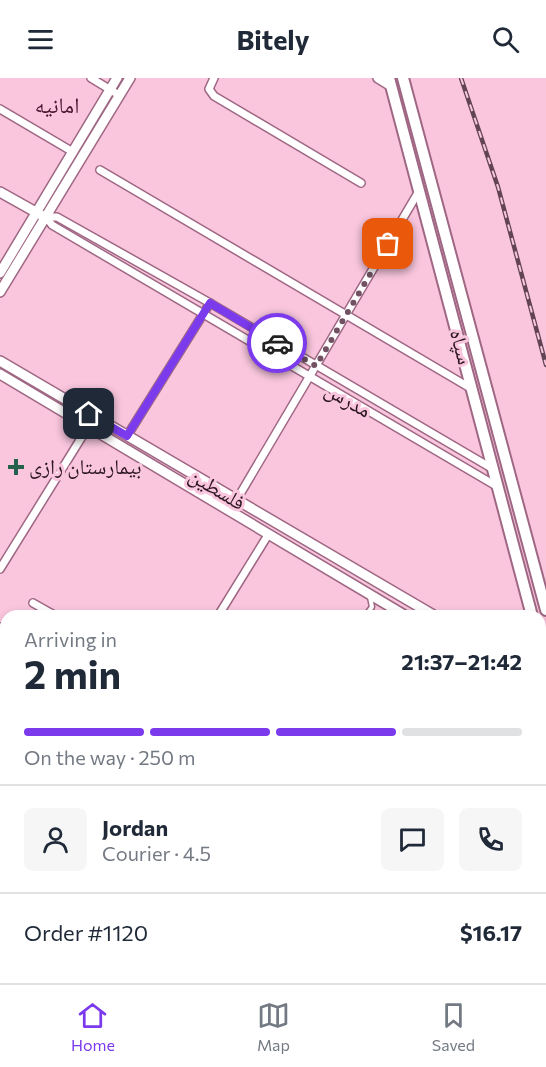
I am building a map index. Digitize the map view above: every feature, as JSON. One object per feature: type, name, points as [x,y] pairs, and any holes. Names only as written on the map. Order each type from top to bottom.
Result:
[{"type":"main road","name":"سپاه","points":[[402,78],[546,610]]},
{"type":"main road","name":"سپاه","points":[[390,82],[530,610]]},
{"type":"street","points":[[91,78],[119,95]]},
{"type":"street","points":[[0,272],[117,78]]},
{"type":"street","points":[[0,292],[130,78]]},
{"type":"street","points":[[214,78],[209,89],[214,96],[361,183]]},
{"type":"street","points":[[378,78],[390,82]]},
{"type":"street","points":[[0,109],[73,152]]},
{"type":"street","points":[[100,170],[472,389]]},
{"type":"street","points":[[236,501],[419,191]]},
{"type":"street","name":"مدرس","points":[[0,192],[46,217],[57,217],[210,303],[493,470]]},
{"type":"street","name":"مدرس","points":[[46,217],[52,225],[498,488]]},
{"type":"street","points":[[127,436],[210,303]]},
{"type":"street","name":"فلسطین","points":[[0,361],[327,555],[424,610]]},
{"type":"street","name":"فلسطین","points":[[0,374],[394,610]]},
{"type":"street","points":[[0,569],[88,427]]},
{"type":"street","points":[[222,610],[268,535]]},
{"type":"street","points":[[320,566],[327,555]]},
{"type":"street","points":[[33,603],[45,610]]},
{"type":"lane","points":[[370,596],[372,607],[370,610]]},
{"type":"railway","points":[[461,78],[498,187],[546,365]]},
{"type":"way so far","points":[[277,343],[316,366],[388,244]]},
{"type":"place","name":"بیمارستان رازی","points":[[16,467]]},
{"type":"district","name":"امانیه","points":[[57,105]]},
{"type":"route","points":[[89,414],[127,436],[210,303],[277,343]]}]
